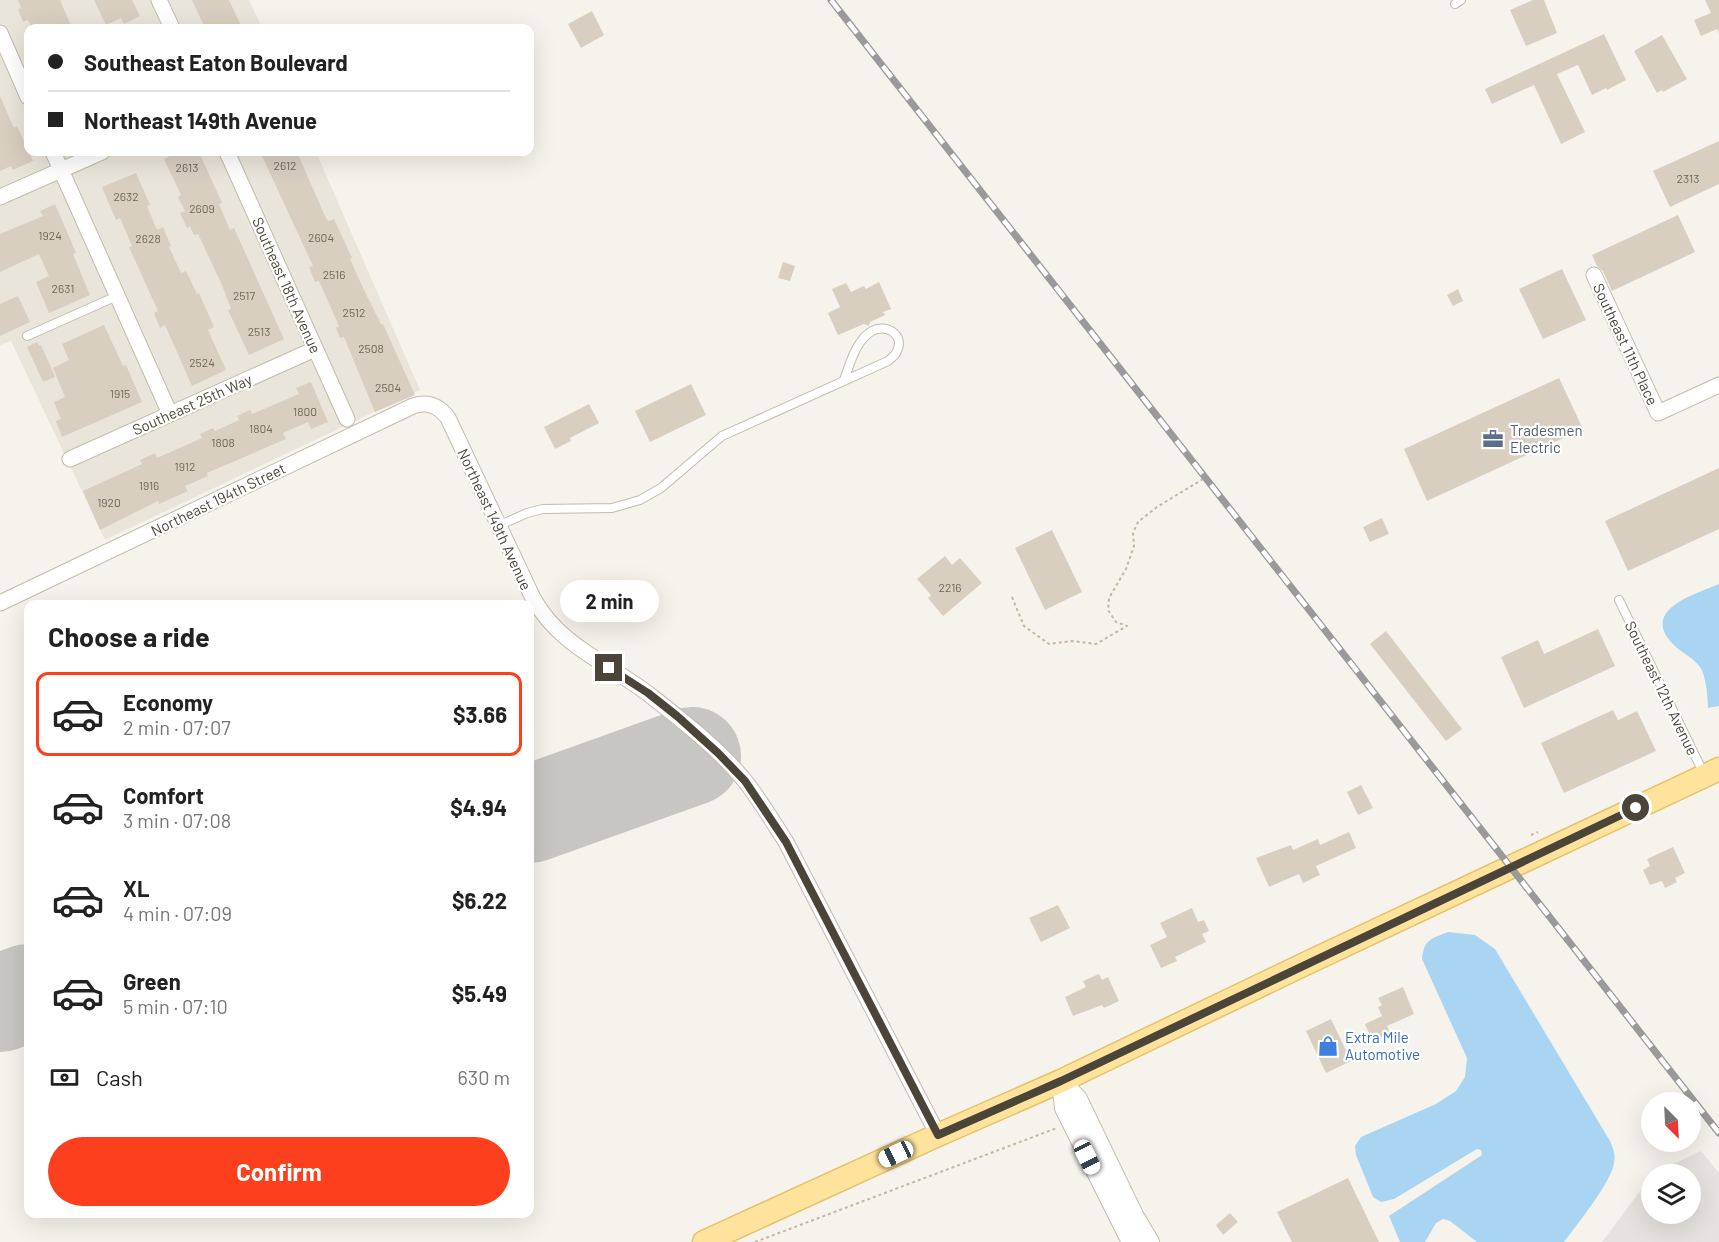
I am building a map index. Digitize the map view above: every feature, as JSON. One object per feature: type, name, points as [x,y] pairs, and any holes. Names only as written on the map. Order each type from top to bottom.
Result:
[{"type":"main road","points":[[704,1242],[1061,1081],[1712,772]]},
{"type":"street","points":[[159,0],[169,24]]},
{"type":"street","points":[[0,33],[24,88]]},
{"type":"street","points":[[55,156],[170,414]]},
{"type":"street","points":[[0,198],[93,156]]},
{"type":"street","name":"Southeast 18th Avenue","points":[[229,156],[347,419]]},
{"type":"street","name":"Southeast 11th Place","points":[[1594,275],[1658,413],[1719,385]]},
{"type":"street","name":"Southeast 25th Way","points":[[70,459],[315,349]]},
{"type":"street","name":"Northeast 194th Street","points":[[0,603],[413,406],[425,404],[438,407]]},
{"type":"street","name":"Northeast 149th Avenue","points":[[438,407],[448,418],[533,600]]},
{"type":"street","name":"Northeast 149th Avenue","points":[[534,601],[558,632],[648,693],[677,716],[745,781],[786,842],[938,1135]]},
{"type":"street","points":[[1061,1081],[1064,1108],[1131,1242]]},
{"type":"street","points":[[1061,1081],[1078,1099],[1134,1215],[1150,1242]]},
{"type":"lane","points":[[27,336],[117,296]]},
{"type":"lane","points":[[498,526],[527,513],[543,509],[612,508],[640,500],[661,488],[722,436],[888,361],[897,352],[899,341],[895,333],[885,328],[873,330],[862,340],[851,358],[844,380]]},
{"type":"lane","name":"Southeast 12th Avenue","points":[[1619,600],[1712,772]]},
{"type":"path","points":[[828,0],[1719,1137]]},
{"type":"path","points":[[1012,597],[1024,626],[1049,644],[1072,641],[1096,644],[1127,626],[1116,622],[1108,609],[1109,598],[1126,569],[1134,546],[1134,533],[1138,522],[1157,507],[1203,479]]},
{"type":"path","points":[[755,1242],[1057,1128]]},
{"type":"shaded area","points":[[0,0],[249,0],[260,24],[24,24],[24,156],[318,156],[420,390],[105,540],[11,341],[0,345]]},
{"type":"shaded area","points":[[1701,1151],[1719,1173],[1719,1242],[1602,1242],[1641,1190],[1641,1224],[1701,1224],[1701,1164],[1673,1164]]},
{"type":"water","points":[[1719,584],[1719,706],[1708,708],[1704,675],[1700,667],[1672,643],[1664,631],[1663,621],[1667,612],[1675,605]]},
{"type":"water","points":[[1448,932],[1475,935],[1495,949],[1612,1146],[1615,1160],[1607,1181],[1564,1242],[1477,1242],[1450,1221],[1443,1219],[1436,1223],[1425,1242],[1400,1242],[1389,1216],[1482,1155],[1481,1150],[1477,1149],[1394,1199],[1381,1202],[1373,1197],[1356,1155],[1355,1146],[1361,1137],[1436,1104],[1456,1091],[1465,1077],[1467,1058],[1422,959],[1429,941]]},
{"type":"building","points":[[18,0],[60,0],[70,24],[30,24],[28,20],[23,22],[18,9],[21,8]]},
{"type":"building","points":[[94,0],[132,0],[140,16],[124,24],[121,18],[106,24]]},
{"type":"building","points":[[192,0],[229,0],[240,24],[203,24]]},
{"type":"building","points":[[1533,0],[1544,0],[1557,33],[1526,46],[1510,10]]},
{"type":"building","points":[[1705,0],[1719,0],[1719,33],[1717,29],[1701,36],[1694,20],[1711,13]]},
{"type":"building","points":[[592,11],[604,35],[581,48],[568,24]]},
{"type":"building","points":[[1604,34],[1626,80],[1592,95],[1578,65],[1557,74],[1585,132],[1561,144],[1534,85],[1492,104],[1485,89]]},
{"type":"building","points":[[1662,35],[1687,79],[1657,93],[1634,51]]},
{"type":"building","points":[[0,96],[14,128],[17,126],[24,141],[24,156],[31,156],[33,161],[13,170],[11,166],[0,171]]},
{"type":"building","points":[[1719,141],[1719,184],[1670,207],[1653,171]]},
{"type":"building","points":[[170,156],[201,156],[222,203],[219,204],[230,230],[234,228],[284,339],[249,355],[228,310],[231,309],[222,285],[198,234],[194,235],[190,226],[187,228],[180,213],[185,211],[178,197],[181,195],[164,159]]},
{"type":"building","points":[[262,156],[299,156],[325,216],[328,221],[334,219],[363,288],[383,324],[415,395],[375,412],[344,337],[340,338],[336,328],[339,326],[319,281],[315,282],[309,267],[313,266]]},
{"type":"building","points":[[136,173],[150,205],[147,206],[157,230],[163,227],[181,273],[186,271],[197,294],[199,293],[214,327],[208,330],[226,370],[192,386],[165,325],[160,328],[154,313],[158,311],[129,247],[132,246],[120,218],[116,220],[102,187]]},
{"type":"building","points":[[55,204],[76,253],[73,254],[90,295],[49,313],[36,282],[49,276],[39,254],[0,272],[0,234],[43,216],[40,211]]},
{"type":"building","points":[[1678,215],[1695,252],[1612,291],[1603,271],[1597,266],[1592,255]]},
{"type":"building","points":[[783,262],[795,266],[790,281],[778,278]]},
{"type":"building","points":[[1562,269],[1586,320],[1543,339],[1519,289]]},
{"type":"building","points":[[879,282],[891,309],[883,312],[885,315],[870,322],[869,326],[864,324],[838,335],[828,313],[840,307],[832,289],[846,283],[851,292],[864,286],[866,289]]},
{"type":"building","points":[[1458,289],[1463,301],[1453,306],[1447,295]]},
{"type":"building","points":[[18,296],[30,322],[0,336],[0,304]]},
{"type":"building","points":[[104,325],[123,366],[126,365],[142,402],[62,437],[56,421],[61,419],[54,402],[65,397],[53,368],[69,360],[62,344]]},
{"type":"building","points":[[37,342],[39,346],[41,345],[55,377],[43,382],[27,347]]},
{"type":"building","name":"Tradesmen Electric","points":[[1559,378],[1583,429],[1427,501],[1404,449]]},
{"type":"building","points":[[311,382],[328,422],[311,429],[308,422],[283,433],[286,439],[207,473],[208,476],[185,486],[188,491],[159,504],[158,501],[100,530],[83,491],[142,464],[140,460],[155,453],[157,458],[202,438],[200,434],[213,428],[215,431],[239,420],[237,416],[250,410],[252,414],[299,394],[296,388]]},
{"type":"building","points":[[691,384],[706,415],[650,442],[635,411]]},
{"type":"building","points":[[589,404],[599,423],[570,438],[571,441],[555,449],[544,427]]},
{"type":"building","points":[[1719,468],[1719,529],[1628,571],[1605,521]]},
{"type":"building","points":[[1382,518],[1389,534],[1370,542],[1363,527]]},
{"type":"building","points":[[1052,530],[1082,592],[1045,610],[1015,548]]},
{"type":"building","points":[[945,556],[952,565],[960,558],[982,583],[943,616],[928,598],[931,595],[917,579]]},
{"type":"building","points":[[1598,629],[1615,666],[1524,708],[1501,657],[1538,640],[1544,654]]},
{"type":"building","points":[[1386,631],[1462,729],[1446,741],[1370,644]]},
{"type":"building","points":[[1613,710],[1618,720],[1637,711],[1656,751],[1564,793],[1541,743]]},
{"type":"building","points":[[1361,785],[1373,808],[1358,815],[1347,792]]},
{"type":"building","points":[[1349,832],[1356,848],[1316,866],[1320,875],[1303,883],[1299,874],[1269,887],[1256,858],[1291,845],[1293,850],[1318,839],[1320,845]]},
{"type":"building","points":[[1673,847],[1685,873],[1675,878],[1677,882],[1665,888],[1662,881],[1650,885],[1643,870],[1650,866],[1647,859]]},
{"type":"building","points":[[1058,905],[1070,928],[1041,942],[1029,918]]},
{"type":"building","points":[[1192,908],[1198,922],[1204,920],[1209,931],[1202,934],[1206,942],[1175,957],[1177,961],[1161,968],[1150,945],[1167,937],[1160,923]]},
{"type":"building","points":[[1099,974],[1102,980],[1108,977],[1119,1001],[1104,1008],[1102,1005],[1073,1016],[1065,997],[1086,987],[1083,981]]},
{"type":"building","points":[[1403,987],[1414,1014],[1387,1026],[1390,1034],[1373,1042],[1365,1024],[1382,1016],[1378,1007],[1382,1005],[1378,998]]},
{"type":"building","name":"Extra Mile Automotive","points":[[1331,1019],[1351,1061],[1326,1073],[1306,1031]]},
{"type":"building","points":[[1348,1178],[1379,1242],[1292,1242],[1277,1212]]},
{"type":"building","points":[[1230,1213],[1238,1222],[1223,1235],[1216,1225]]},
{"type":"runway","points":[[534,813],[692,756]]},
{"type":"runway","points":[[0,1003],[24,994]]},
{"type":"railway","points":[[831,0],[1719,1133]]},
{"type":"place","name":"Tradesmen Electric","points":[[1493,439]]},
{"type":"place","name":"Extra Mile Automotive","points":[[1328,1046]]},
{"type":"route","points":[[609,668],[648,693],[677,716],[745,781],[786,842],[938,1135],[1061,1081],[1636,808]]}]
